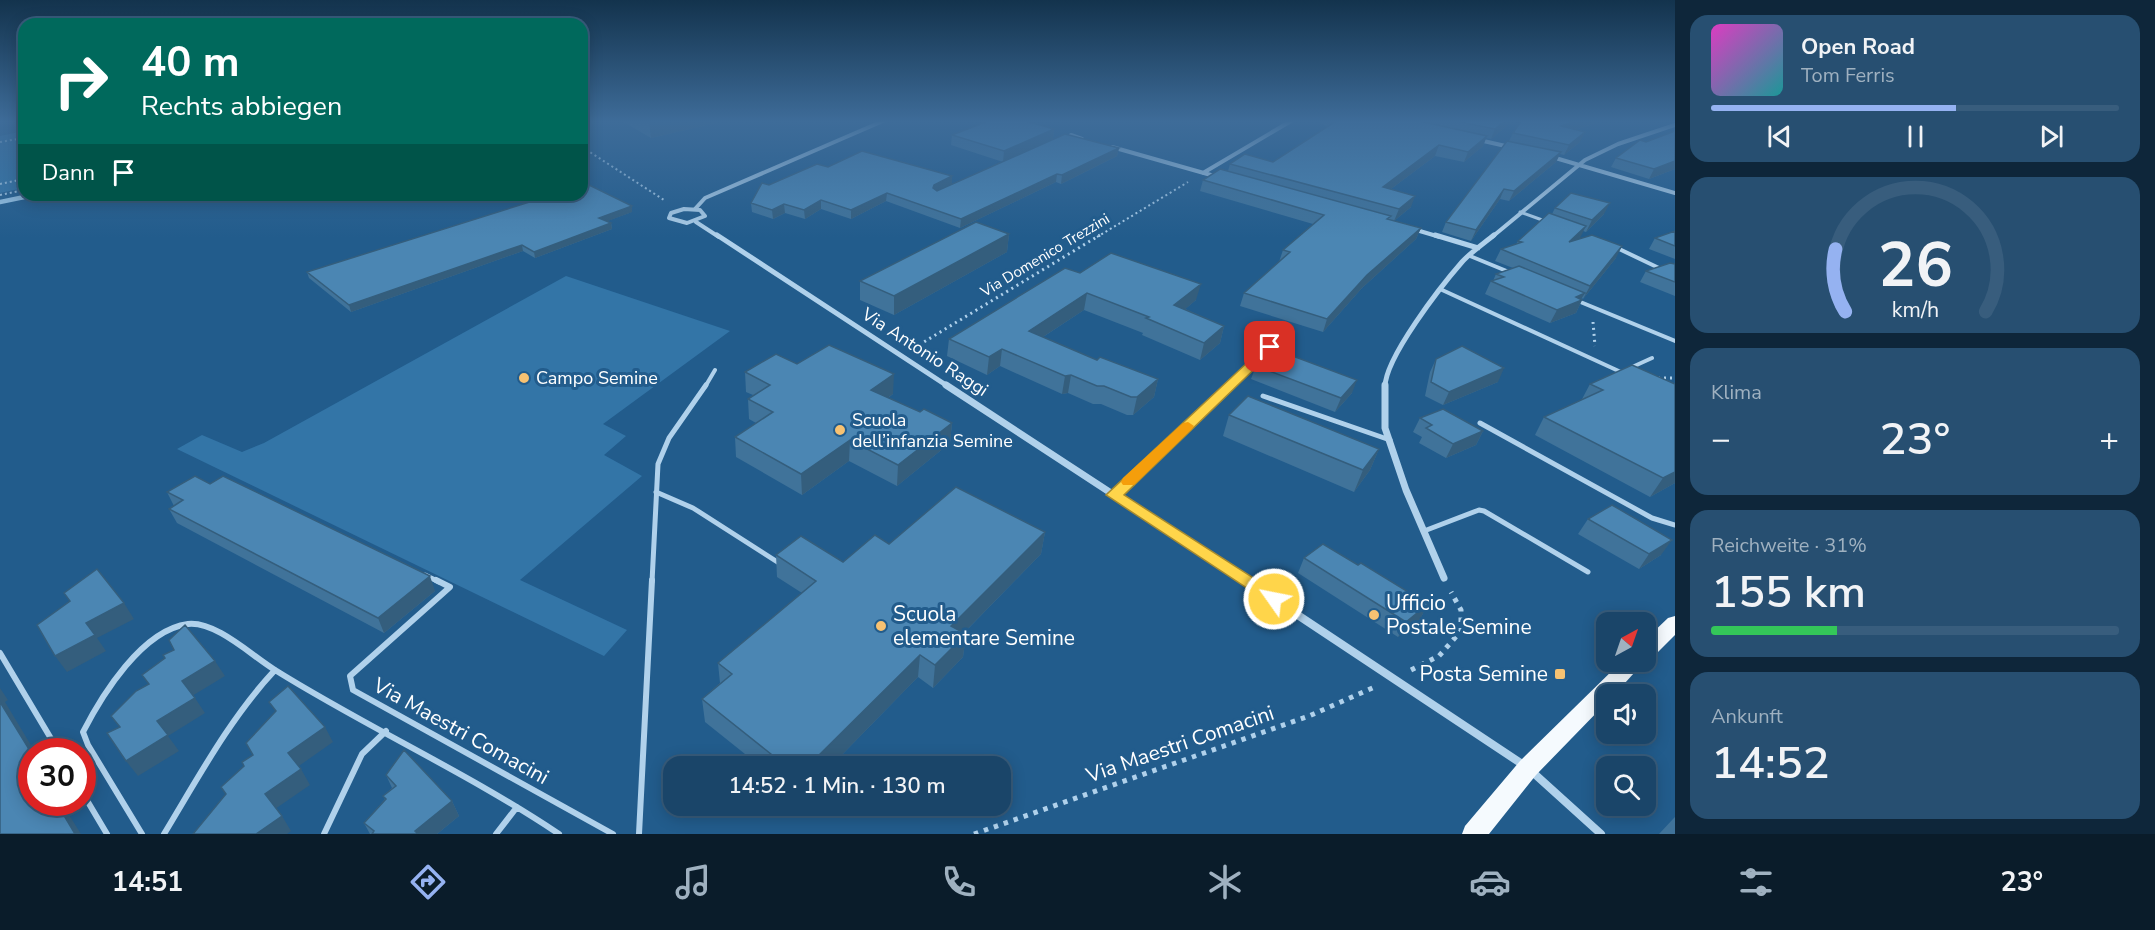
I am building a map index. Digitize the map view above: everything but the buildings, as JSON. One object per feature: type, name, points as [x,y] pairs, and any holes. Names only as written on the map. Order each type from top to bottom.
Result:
[{"type":"main road","points":[[1656,641],[1675,622]]},
{"type":"main road","points":[[1474,834],[1528,768],[1624,672]]},
{"type":"street","points":[[695,209],[697,204],[705,198],[793,160]]},
{"type":"street","points":[[1154,160],[1227,180]]},
{"type":"street","points":[[1202,174],[1226,160]]},
{"type":"street","points":[[1565,160],[1675,194]]},
{"type":"street","points":[[1444,578],[1406,490],[1385,428],[1385,375],[1409,333],[1440,289],[1470,256],[1520,212],[1587,160]]},
{"type":"street","points":[[679,210],[695,209],[703,212],[705,216],[696,222]]},
{"type":"street","name":"Via Antonio Raggi","points":[[679,210],[671,213],[671,220],[679,223],[696,222],[1528,768],[1601,834]]},
{"type":"street","points":[[1408,228],[1479,249]]},
{"type":"lane","points":[[1520,212],[1550,223]]},
{"type":"lane","points":[[1612,246],[1664,270]]},
{"type":"lane","points":[[1470,256],[1513,274]]},
{"type":"lane","points":[[1440,289],[1634,378]]},
{"type":"lane","points":[[1567,296],[1675,341]]},
{"type":"lane","points":[[1114,495],[1270,347]]},
{"type":"lane","points":[[1622,372],[1652,358]]},
{"type":"lane","points":[[639,834],[656,492],[664,443],[675,425],[704,394],[715,370]]},
{"type":"lane","points":[[1263,396],[1390,440]]},
{"type":"lane","points":[[1480,423],[1652,518],[1675,525]]},
{"type":"lane","points":[[656,492],[693,508],[779,563]]},
{"type":"lane","points":[[1424,531],[1479,510],[1484,511],[1588,572]]},
{"type":"lane","name":"Via Maestri Comacini","points":[[419,572],[450,587],[365,660],[350,676],[353,690],[613,834]]},
{"type":"lane","name":"Via Maestri Comacini","points":[[142,834],[88,745],[83,732],[91,715],[134,657],[172,628],[189,624],[202,625],[275,670],[517,807],[496,834]]},
{"type":"lane","points":[[0,652],[50,738]]},
{"type":"lane","points":[[164,834],[230,727],[255,691],[275,670]]},
{"type":"lane","name":"Via Maestri Comacini","points":[[324,834],[362,754],[386,731]]},
{"type":"lane","points":[[517,807],[560,834]]},
{"type":"lane","points":[[96,816],[107,834]]},
{"type":"path","points":[[602,160],[679,210]]},
{"type":"path","name":"Via Domenico Trezzini","points":[[901,356],[1202,174]]},
{"type":"path","points":[[0,184],[18,180]]},
{"type":"path","points":[[0,195],[18,191]]},
{"type":"path","points":[[1593,316],[1600,320],[1592,323],[1598,361]]},
{"type":"path","points":[[1634,378],[1675,378]]},
{"type":"path","name":"Via Maestri Comacini","points":[[974,834],[1309,716],[1439,656],[1461,631],[1461,610],[1444,578]]},
{"type":"shaded area","points":[[0,160],[18,160],[18,189],[0,193]]},
{"type":"shaded area","name":"Campo Semine","points":[[566,276],[730,331],[603,424],[626,436],[604,455],[642,476],[520,580],[627,630],[604,656],[177,449],[202,435],[242,452],[264,443]]},
{"type":"waterway","points":[[0,202],[18,198]]},
{"type":"slow traffic","points":[[1129,482],[1188,426]]},
{"type":"place","name":"Campo Semine","points":[[524,378]]},
{"type":"place","name":"Scuola dell’infanzia Semine","points":[[840,430]]},
{"type":"place","name":"Ufficio Postale Semine","points":[[1374,615]]},
{"type":"place","name":"Scuola elementare Semine","points":[[881,626]]},
{"type":"place","name":"Posta Semine","points":[[1560,674]]},
{"type":"route","points":[[1270,347],[1114,495],[1274,599]]}]
